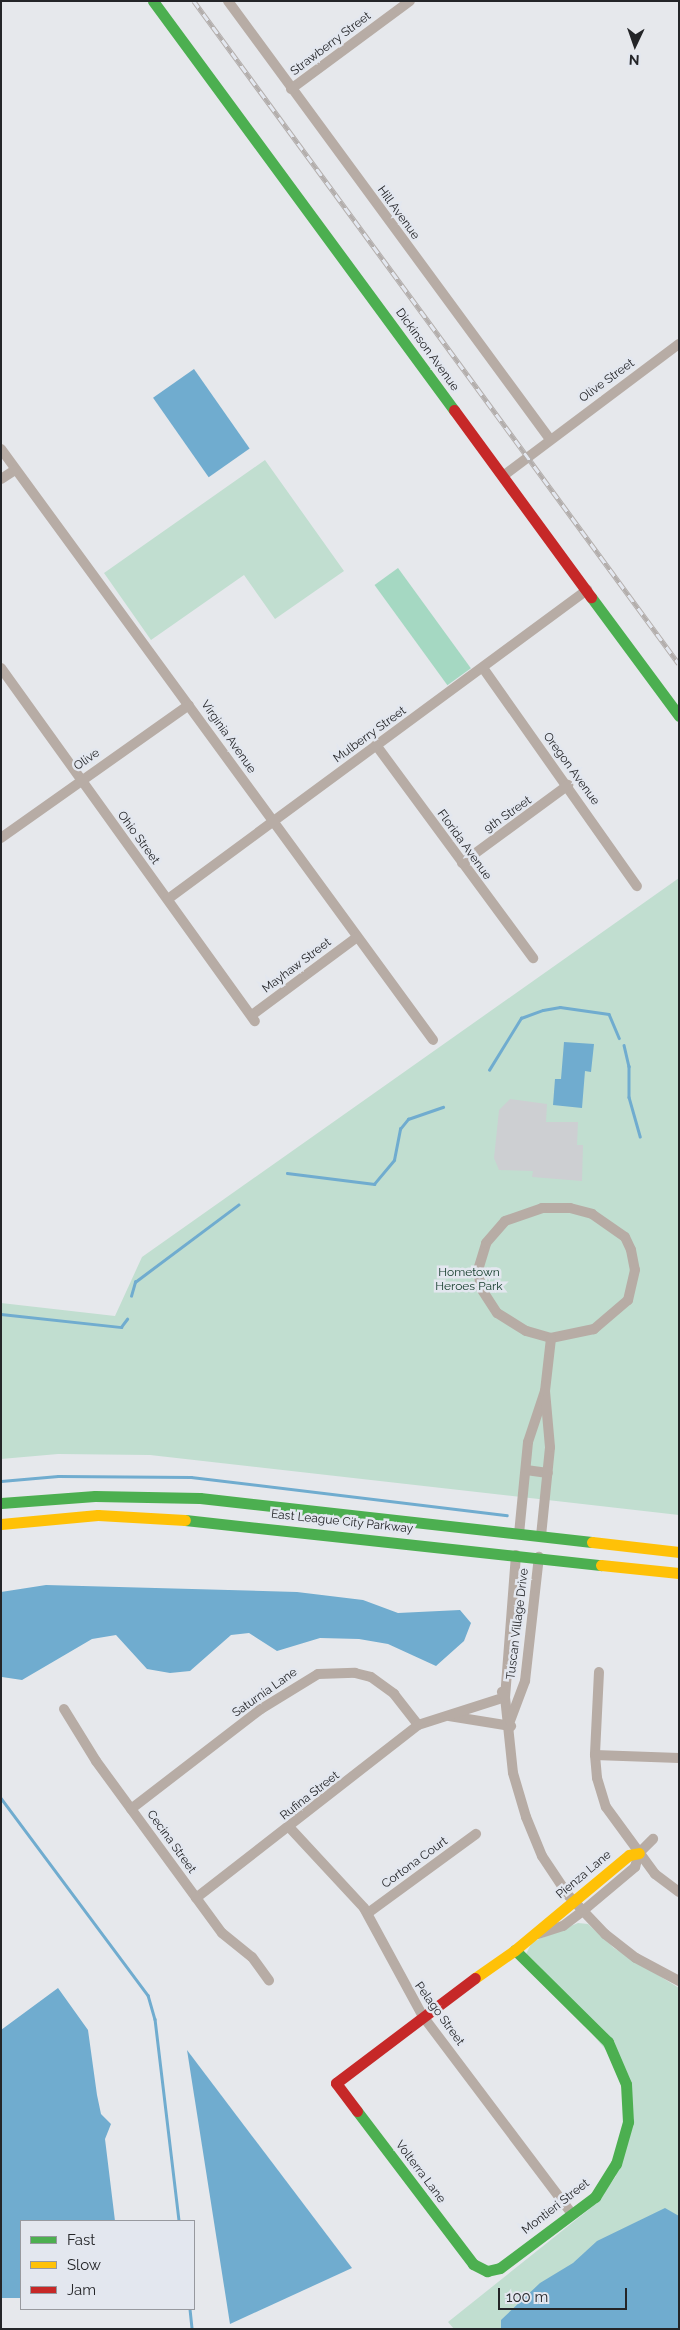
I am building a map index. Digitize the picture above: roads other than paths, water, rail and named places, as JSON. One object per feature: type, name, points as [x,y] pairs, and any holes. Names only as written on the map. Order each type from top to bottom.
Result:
[{"type":"street","name":"Dickinson Avenue","points":[[153,1],[679,716]]},
{"type":"street","name":"Hill Avenue","points":[[228,1],[549,438]]},
{"type":"street","name":"Strawberry Street","points":[[291,89],[410,1]]},
{"type":"street","name":"Olive Street","points":[[503,476],[549,438],[679,344]]},
{"type":"street","name":"Virginia Avenue","points":[[1,449],[434,1040]]},
{"type":"street","points":[[1,479],[15,470]]},
{"type":"street","name":"Mulberry Street","points":[[168,899],[587,590]]},
{"type":"street","name":"Ohio Street","points":[[1,668],[254,1018]]},
{"type":"street","name":"Oregon Avenue","points":[[483,668],[637,886]]},
{"type":"street","name":"Olive","points":[[1,838],[189,705]]},
{"type":"street","name":"Florida Avenue","points":[[376,745],[533,958]]},
{"type":"street","name":"9th Street","points":[[462,863],[568,786]]},
{"type":"street","name":"Mayhaw Street","points":[[254,1018],[357,937]]},
{"type":"street","points":[[542,1208],[570,1208],[603,1219],[625,1237],[634,1261],[635,1280],[628,1300],[606,1322],[580,1334],[551,1338],[518,1328],[497,1313],[481,1288],[478,1270],[486,1243],[505,1221],[542,1208]]},
{"type":"street","points":[[539,1557],[548,1473],[550,1432],[545,1391],[551,1338]]},
{"type":"street","points":[[516,1555],[531,1429],[545,1391]]},
{"type":"street","points":[[526,1470],[548,1473]]},
{"type":"street","name":"East League City Parkway","points":[[1,1503],[95,1496],[200,1498],[679,1552]]},
{"type":"street","name":"East League City Parkway","points":[[1,1524],[98,1515],[190,1520],[679,1573]]},
{"type":"street","name":"Tuscan Village Drive","points":[[516,1555],[508,1626],[505,1697],[511,1723],[513,1773],[526,1817],[542,1856],[575,1900],[605,1934],[636,1958],[679,1981]]},
{"type":"street","name":"Tuscan Village Drive","points":[[511,1723],[525,1681],[539,1557]]},
{"type":"street","points":[[599,1672],[595,1755],[597,1778],[606,1807],[654,1874],[679,1892]]},
{"type":"street","name":"Saturnia Lane","points":[[131,1809],[261,1709],[318,1674],[355,1673],[371,1677],[394,1694],[418,1725]]},
{"type":"street","name":"Rufina Street","points":[[196,1898],[290,1828],[418,1725],[441,1716],[505,1697]]},
{"type":"street","name":"Cecina Street","points":[[64,1709],[131,1809],[222,1933],[252,1957],[269,1980]]},
{"type":"street","name":"Rufina Street","points":[[441,1716],[511,1723]]},
{"type":"street","points":[[595,1755],[679,1758]]},
{"type":"street","name":"Pelago Street","points":[[290,1828],[368,1913],[422,2015],[572,2214]]},
{"type":"street","name":"Cortona Court","points":[[368,1913],[476,1834]]},
{"type":"street","points":[[639,1853],[653,1839]]},
{"type":"street","name":"Pienza Lane","points":[[336,2083],[422,2015],[533,1936],[629,1855],[639,1853],[635,1867],[584,1910],[562,1926],[533,1936]]},
{"type":"street","name":"Montieri Street","points":[[487,2271],[500,2268],[572,2214],[603,2188],[616,2164],[628,2122],[626,2084],[617,2056],[599,2029],[515,1950]]},
{"type":"street","name":"Volterra Lane","points":[[336,2083],[467,2257],[487,2271]]},
{"type":"water","points":[[194,369],[250,448],[209,477],[153,398]]},
{"type":"water","points":[[564,1042],[594,1044],[591,1072],[585,1071],[582,1108],[553,1105],[555,1079],[561,1079]]},
{"type":"water","points":[[46,1585],[297,1592],[363,1600],[398,1613],[460,1610],[471,1623],[464,1641],[436,1666],[388,1644],[359,1639],[320,1638],[277,1651],[249,1633],[231,1635],[190,1671],[170,1673],[147,1669],[116,1635],[92,1639],[22,1680],[2,1677],[1,1592]]},
{"type":"water","points":[[58,1988],[88,2030],[101,2114],[111,2124],[105,2139],[115,2220],[20,2220],[20,2298],[1,2298],[1,2030]]},
{"type":"water","points":[[187,2050],[352,2268],[230,2324]]},
{"type":"water","points":[[665,2208],[679,2216],[679,2329],[501,2329],[501,2320],[540,2283],[573,2263],[597,2241]]},
{"type":"waterway","points":[[489,1070],[521,1018],[543,1010],[560,1007],[609,1014],[619,1038]]},
{"type":"waterway","points":[[624,1045],[629,1066],[629,1097],[640,1136]]},
{"type":"waterway","points":[[287,1173],[374,1184],[394,1160],[400,1129],[408,1119],[443,1107]]},
{"type":"waterway","points":[[131,1296],[135,1282],[238,1205]]},
{"type":"waterway","points":[[1,1314],[121,1327],[127,1319]]},
{"type":"waterway","points":[[1,1481],[58,1476],[191,1477],[507,1515]]},
{"type":"waterway","points":[[1,1798],[148,1995],[155,2019],[179,2220]]},
{"type":"waterway","points":[[190,2310],[192,2329]]},
{"type":"railway","points":[[194,1],[679,664]]},
{"type":"park label","name":"Hometown Heroes Park","points":[[469,1280]]}]
